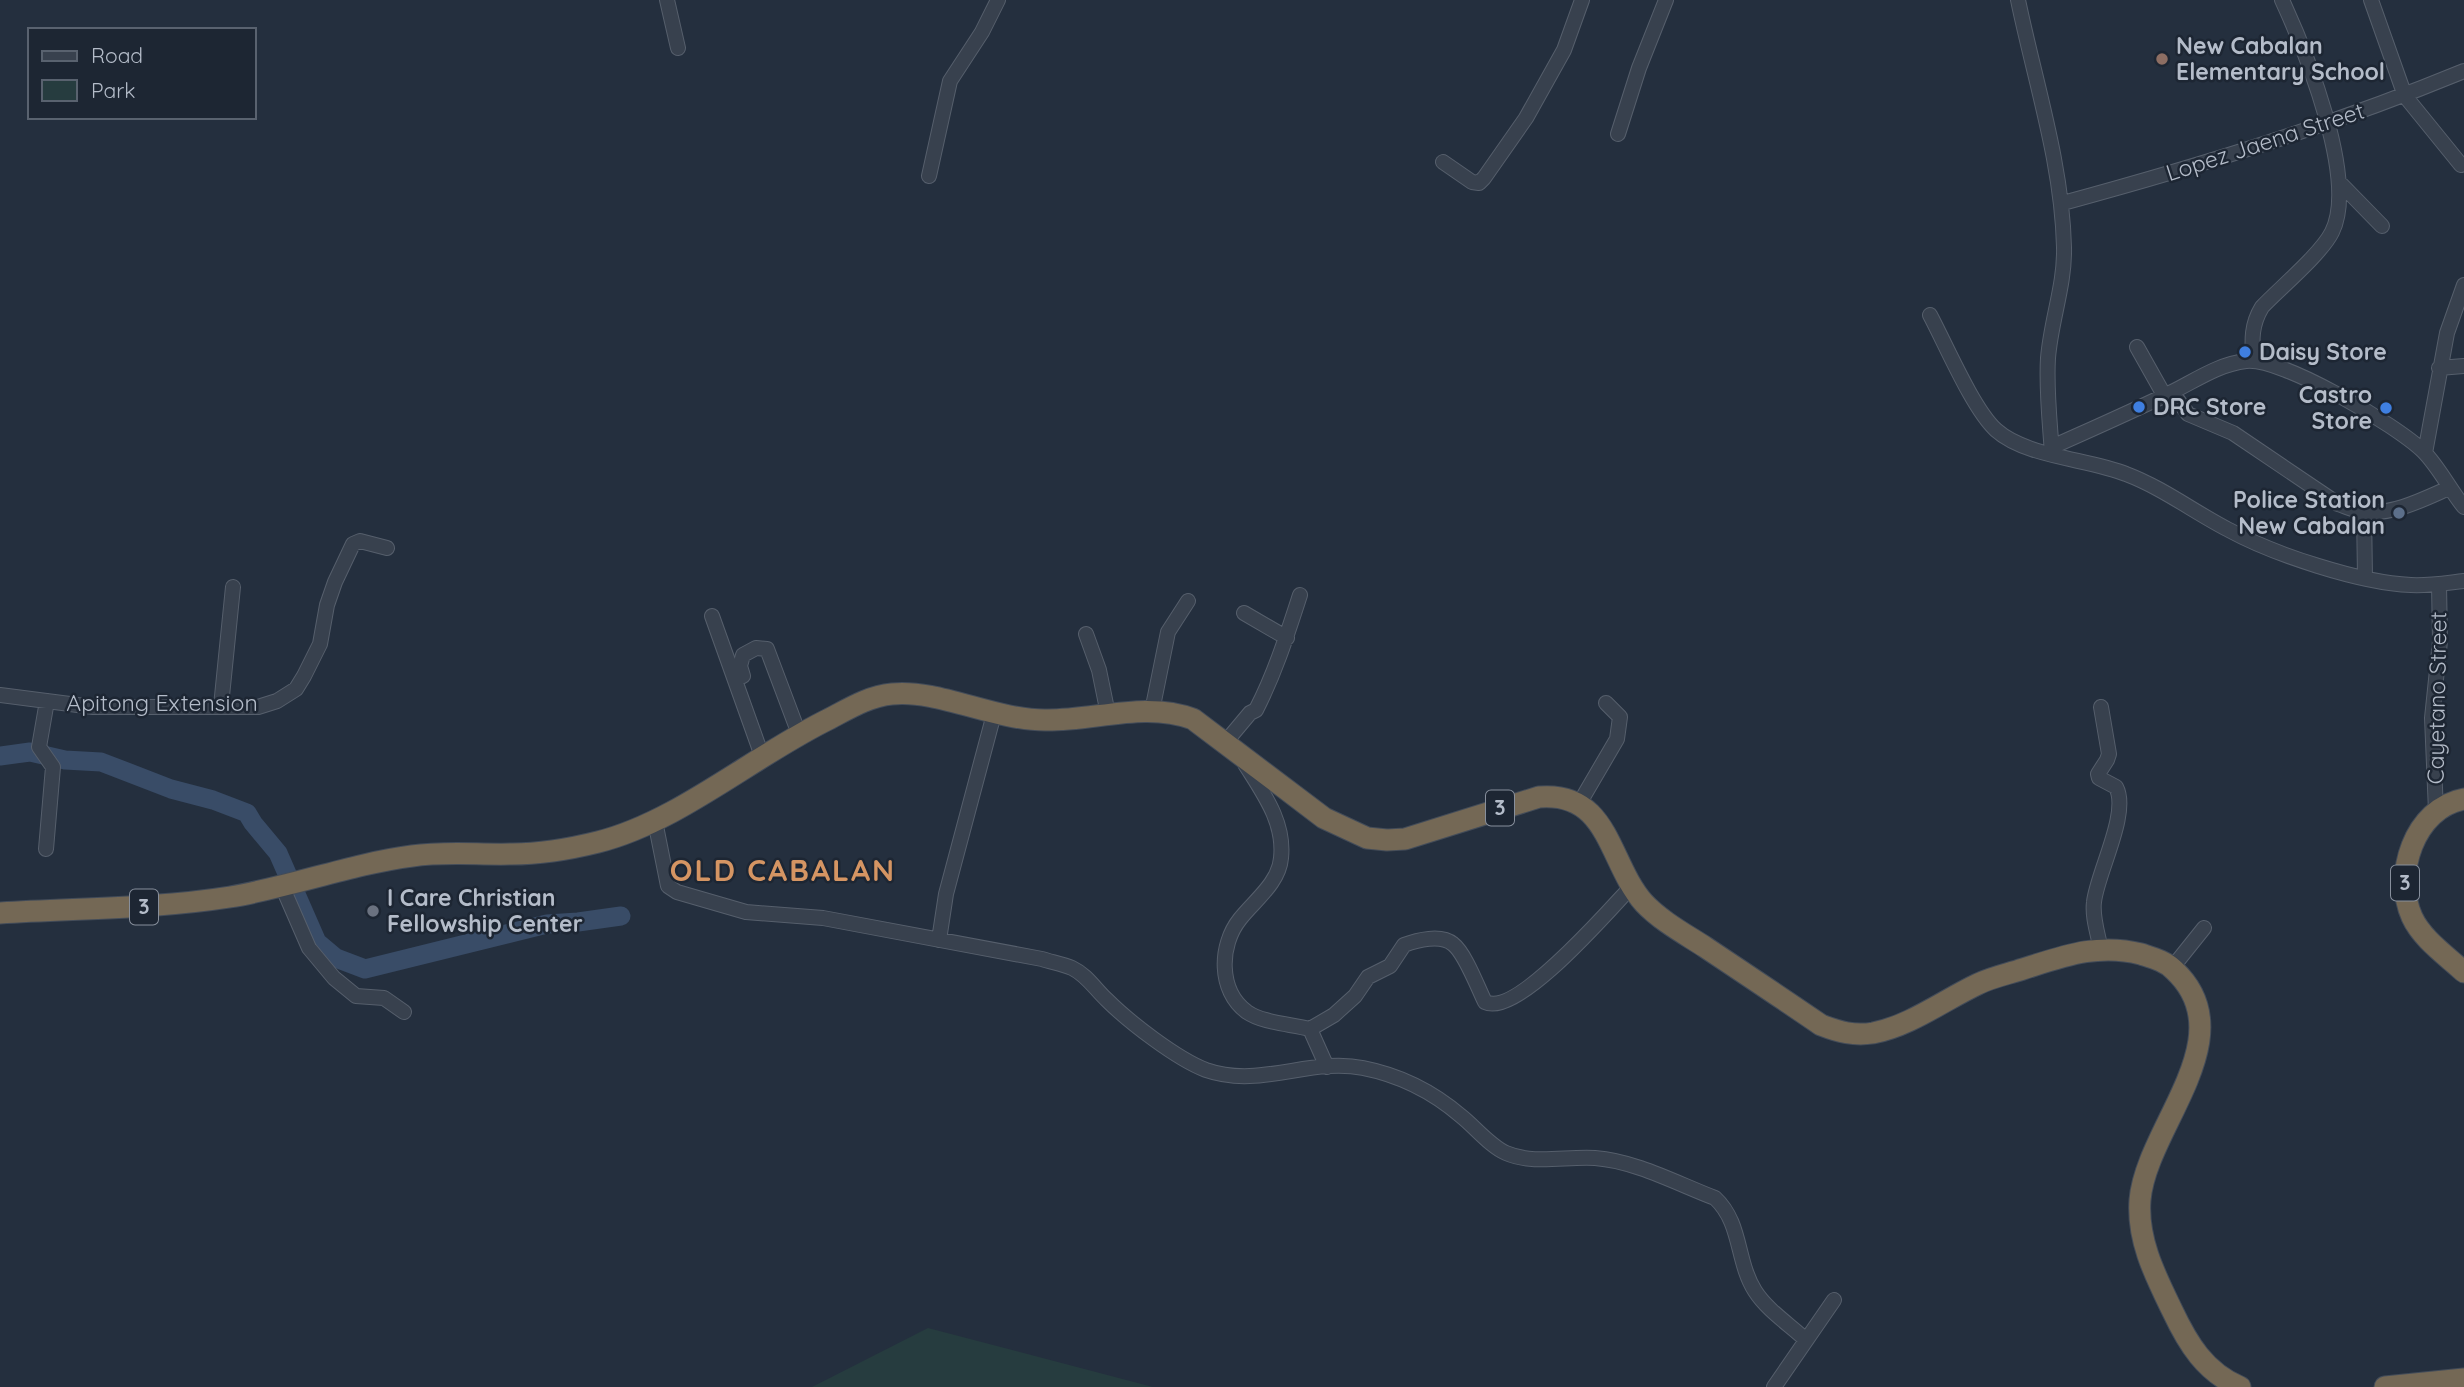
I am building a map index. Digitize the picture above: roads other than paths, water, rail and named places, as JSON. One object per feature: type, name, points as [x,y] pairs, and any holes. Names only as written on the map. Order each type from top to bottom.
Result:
[{"type":"highway","name":"3","points":[[0,913],[164,905],[235,896],[426,854],[511,855],[560,850],[602,841],[655,821],[799,734],[871,698],[892,694],[916,694],[994,714],[1044,720],[1152,711],[1193,719],[1324,818],[1367,838],[1405,839],[1539,797],[1560,797],[1579,804]]},
{"type":"highway","points":[[2436,811],[2464,799]]},
{"type":"highway","points":[[1579,804],[1603,828],[1632,886],[1658,916],[1821,1025],[1856,1035],[1875,1033],[1905,1022],[1981,983],[2071,954],[2120,949],[2156,958],[2172,968],[2185,981],[2196,1003],[2200,1020],[2199,1040],[2186,1082],[2151,1159],[2144,1181],[2140,1199],[2142,1235],[2155,1273],[2193,1350],[2206,1366],[2223,1380],[2240,1387]]},
{"type":"highway","name":"3","points":[[2436,811],[2418,833],[2411,851],[2405,872],[2405,893],[2413,918],[2434,945],[2464,972]]},
{"type":"highway","points":[[2385,1387],[2464,1379]]},
{"type":"street","points":[[667,0],[678,48]]},
{"type":"street","points":[[929,176],[950,81],[982,32],[998,0]]},
{"type":"street","points":[[1443,162],[1472,182],[1479,183],[1484,178],[1526,118],[1564,50],[1581,0]]},
{"type":"street","points":[[1618,134],[1639,68],[1666,0]]},
{"type":"street","points":[[2018,0],[2063,203],[2063,273],[2048,358],[2052,451]]},
{"type":"street","points":[[2253,360],[2251,335],[2255,319],[2262,307],[2326,243],[2338,217],[2341,200],[2327,124],[2313,72],[2282,0]]},
{"type":"street","points":[[2371,0],[2404,96],[2461,165]]},
{"type":"street","name":"Lopez Jaena Street","points":[[2063,203],[2170,174],[2327,124],[2464,71]]},
{"type":"street","points":[[2339,182],[2382,226]]},
{"type":"street","points":[[2425,453],[2450,319],[2464,285]]},
{"type":"street","points":[[1930,315],[1989,422],[2009,439],[2124,473],[2157,488],[2232,532],[2301,560],[2394,583],[2464,582]]},
{"type":"street","points":[[2137,347],[2168,393],[2188,414],[2234,433],[2338,504],[2364,512],[2388,510],[2449,488]]},
{"type":"street","points":[[2052,451],[2222,367],[2253,360],[2277,367],[2342,397],[2394,428],[2425,453],[2464,507]]},
{"type":"street","points":[[2439,368],[2464,366]]},
{"type":"street","points":[[2364,512],[2365,577]]},
{"type":"street","name":"Apitong Extension","points":[[0,695],[93,707],[258,707],[277,701],[296,689],[320,645],[327,605],[353,544],[360,541],[387,548]]},
{"type":"street","name":"Cayetano Street","points":[[2436,811],[2432,718],[2440,641],[2439,584]]},
{"type":"street","points":[[221,706],[233,587]]},
{"type":"street","points":[[1300,595],[1278,665],[1232,750],[1275,813],[1280,833],[1281,858],[1277,873],[1237,922],[1227,948],[1225,981],[1236,1000],[1248,1012],[1310,1029],[1355,996],[1368,977],[1390,966],[1404,945],[1441,939],[1452,943],[1459,951],[1485,1002],[1490,1005],[1502,1003],[1519,995],[1544,976],[1632,886]]},
{"type":"street","points":[[1152,711],[1167,632],[1188,601]]},
{"type":"street","points":[[1244,613],[1287,638]]},
{"type":"street","points":[[712,616],[762,756]]},
{"type":"street","points":[[1086,634],[1099,670],[1108,714]]},
{"type":"street","points":[[743,676],[740,666],[743,654],[756,648],[768,649],[799,734]]},
{"type":"street","points":[[46,849],[52,764],[40,750],[47,701]]},
{"type":"street","points":[[1579,804],[1617,739],[1620,717],[1606,703]]},
{"type":"street","points":[[2101,707],[2109,754],[2098,774],[2099,778],[2116,786],[2120,796],[2111,845],[2094,898],[2093,909],[2101,950]]},
{"type":"street","points":[[939,940],[946,894],[994,714]]},
{"type":"street","points":[[655,821],[668,886],[677,892],[746,912],[822,918],[1042,959],[1073,968],[1090,981],[1106,1000],[1175,1054],[1205,1069],[1231,1077],[1264,1076],[1327,1067],[1361,1067],[1413,1082],[1458,1113],[1504,1152],[1525,1158],[1597,1158],[1651,1173],[1715,1198],[1726,1208],[1732,1221],[1743,1267],[1756,1293],[1806,1340]]},
{"type":"street","points":[[284,885],[309,948],[334,978],[356,996],[384,998],[404,1012]]},
{"type":"street","points":[[2172,968],[2204,928]]},
{"type":"street","points":[[1310,1029],[1327,1067]]},
{"type":"street","points":[[1774,1387],[1834,1300]]},
{"type":"waterway","points":[[0,756],[30,752],[65,760],[101,762],[171,789],[213,800],[247,813],[278,853],[317,942],[336,958],[365,969],[547,924],[621,916]]},
{"type":"place","name":"New Cabalan Elementary School","points":[[2162,59]]},
{"type":"place","name":"Daisy Store","points":[[2245,352]]},
{"type":"place","name":"DRC Store","points":[[2139,407]]},
{"type":"place","name":"Castro Store","points":[[2386,408]]},
{"type":"place","name":"Police Station New Cabalan","points":[[2399,513]]},
{"type":"place","name":"I Care Christian Fellowship Center","points":[[373,911]]},
{"type":"district","name":"OLD CABALAN","points":[[783,871]]}]
